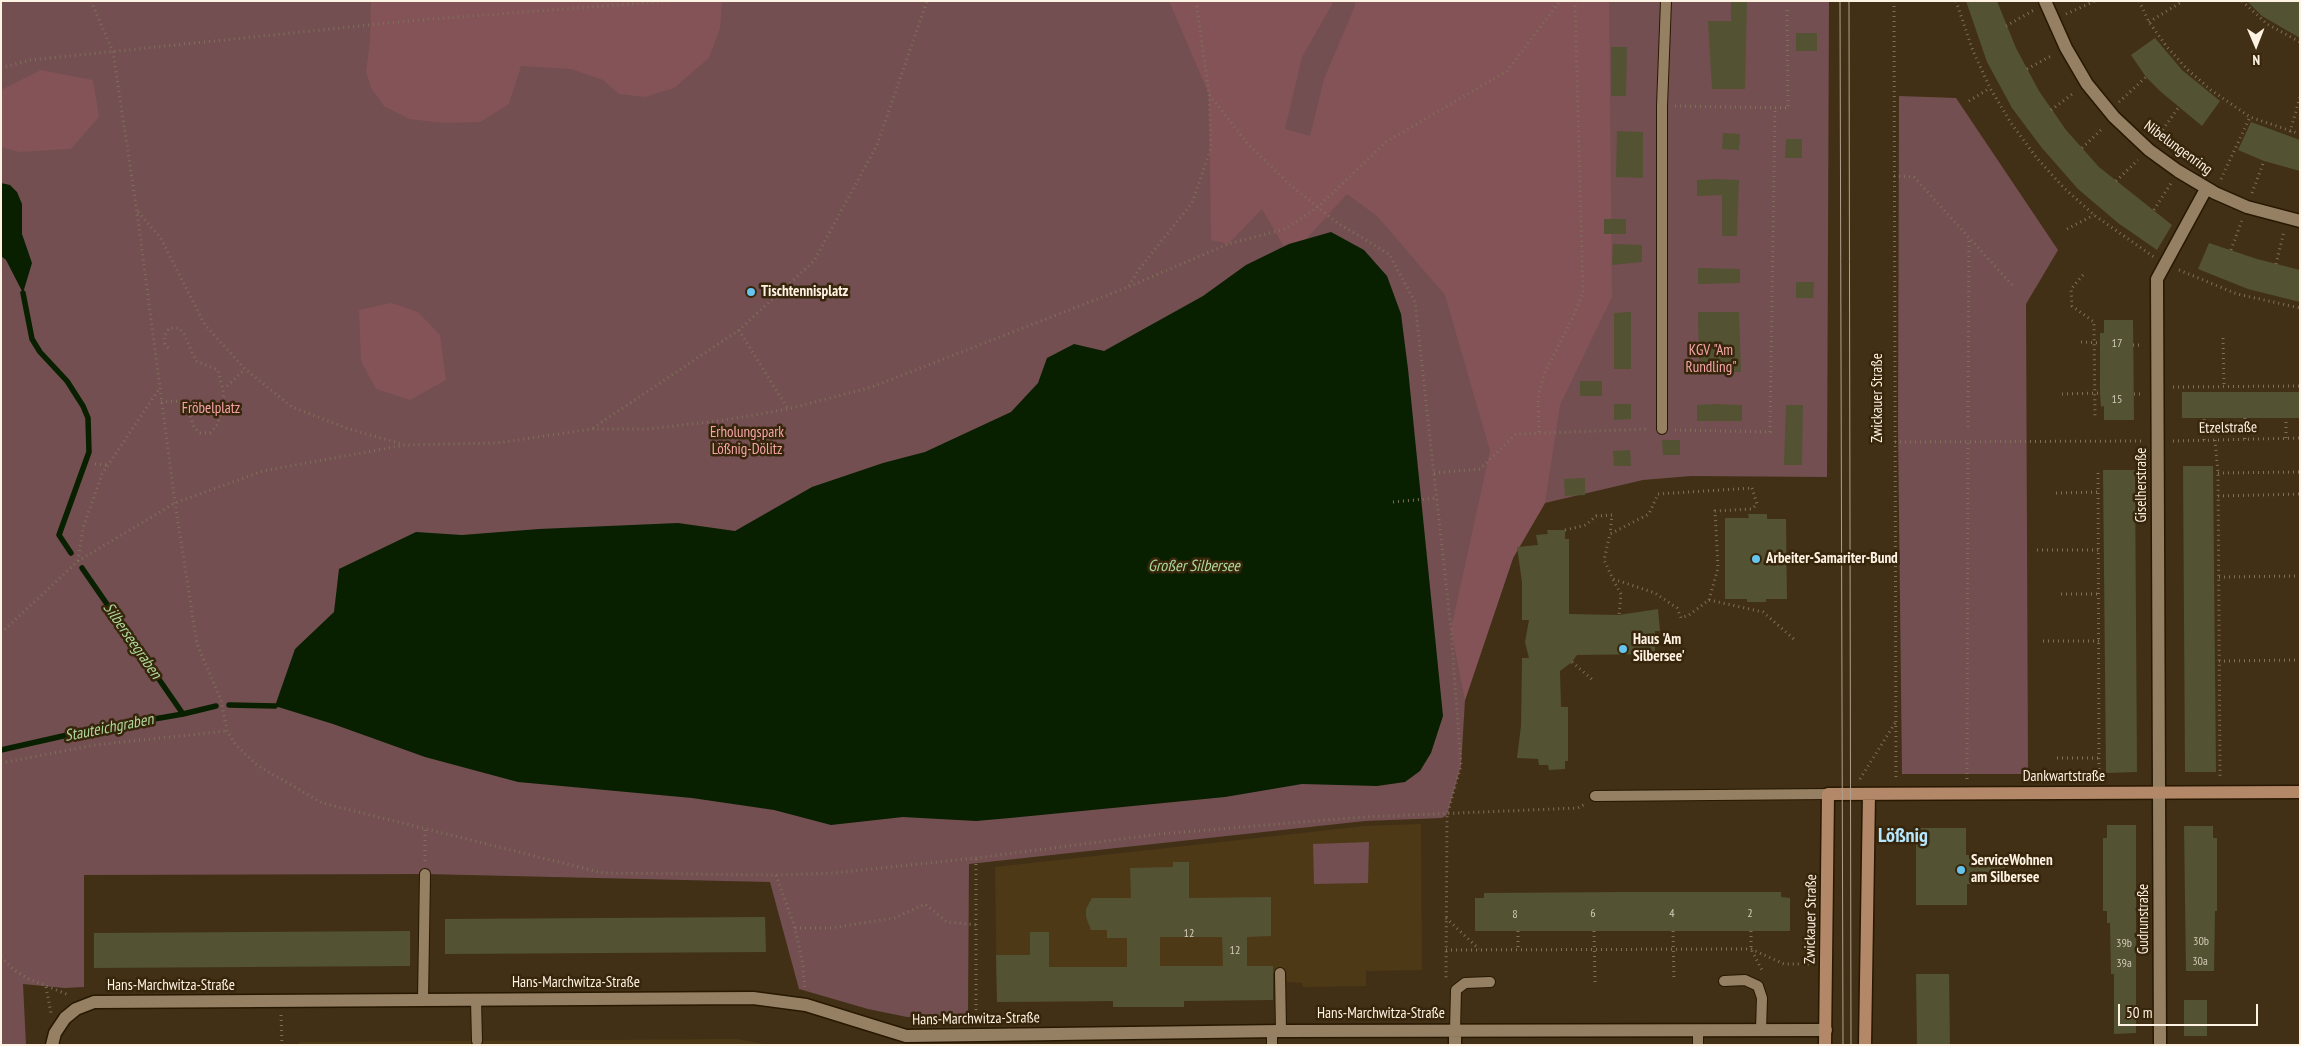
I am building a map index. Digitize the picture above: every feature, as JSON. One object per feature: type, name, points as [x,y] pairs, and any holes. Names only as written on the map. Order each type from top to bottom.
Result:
[{"type":"main road","name":"Dankwartstraße","points":[[1828,794],[2300,792]]},
{"type":"main road","name":"Zwickauer Straße","points":[[1826,1045],[1828,794]]},
{"type":"main road","points":[[1866,1045],[1869,794]]},
{"type":"street","name":"Nibelungenring","points":[[2046,2],[2066,48],[2088,84],[2111,114],[2149,150],[2210,191],[2247,207],[2294,220]]},
{"type":"street","name":"Giselherstraße","points":[[2160,793],[2157,279],[2210,191]]},
{"type":"street","name":"Gudrunstraße","points":[[2160,793],[2160,1045]]},
{"type":"street","name":"Hans-Marchwitza-Straße","points":[[53,1039],[65,1018],[76,1009],[94,1002],[753,998],[806,1005],[906,1041],[976,1035],[1002,1040],[1188,1031],[1826,1030]]},
{"type":"street","points":[[1455,1030],[1455,1045]]},
{"type":"street","points":[[1188,1031],[1188,1045]]},
{"type":"lane","points":[[1662,429],[1662,106],[1666,1]]},
{"type":"lane","points":[[1595,796],[1828,794]]},
{"type":"lane","points":[[424,1000],[425,874]]},
{"type":"lane","points":[[1272,1045],[1276,1031],[1280,973]]},
{"type":"lane","points":[[1724,981],[1745,980],[1758,986],[1762,998],[1761,1030]]},
{"type":"lane","points":[[1455,1030],[1456,990],[1465,983],[1490,982]]},
{"type":"lane","points":[[476,1000],[477,1041]]},
{"type":"lane","points":[[1698,1030],[1698,1045]]},
{"type":"path","points":[[90,1],[113,52],[137,212],[175,503],[197,644],[221,700],[227,731],[236,745],[257,765],[322,803],[603,873],[776,875],[834,873],[976,858],[1160,834],[1362,817],[1447,815],[1511,810],[1578,808],[1595,796]]},
{"type":"path","points":[[1,68],[30,60],[418,20],[671,1]]},
{"type":"path","points":[[592,429],[739,330],[814,261],[877,145],[927,1]]},
{"type":"path","points":[[1128,287],[1140,268],[1192,202],[1211,148],[1209,94],[1196,1]]},
{"type":"path","points":[[1,633],[78,561],[175,503],[263,471],[405,445],[497,443],[592,429],[647,429],[719,421],[788,409],[872,387],[1128,287],[1228,244],[1285,229],[1318,207],[1386,142],[1507,71],[1560,1]]},
{"type":"path","points":[[1538,432],[1538,399],[1544,374],[1583,293],[1575,1]]},
{"type":"path","name":"Zwickauer Straße","points":[[1894,1],[1896,794]]},
{"type":"path","points":[[1956,1],[1973,51],[1990,88],[2011,123],[2036,157],[2063,187],[2094,215],[2116,233],[2166,264],[2201,280],[2237,294],[2300,308]]},
{"type":"path","points":[[2052,19],[2095,1]]},
{"type":"path","points":[[2139,1],[2149,22],[2167,47],[2188,70],[2211,90],[2250,117],[2300,134]]},
{"type":"path","points":[[2149,22],[2183,1]]},
{"type":"path","points":[[2242,1],[2267,24],[2300,42]]},
{"type":"path","points":[[2006,26],[2046,2]]},
{"type":"path","points":[[1662,106],[1788,108],[1787,6]]},
{"type":"path","points":[[2027,69],[2066,48]]},
{"type":"path","points":[[2082,148],[2146,77]]},
{"type":"path","points":[[2051,110],[2088,84]]},
{"type":"path","points":[[1969,100],[1990,88]]},
{"type":"path","points":[[1209,94],[1248,144],[1287,182],[1336,222],[1389,254],[1415,302],[1451,629],[1461,766],[1447,815],[1446,983]]},
{"type":"path","points":[[2290,132],[2300,97]]},
{"type":"path","points":[[1434,474],[1480,469],[1516,434],[1662,429],[1770,432],[1775,108]]},
{"type":"path","points":[[2116,181],[2149,150],[2178,108]]},
{"type":"path","points":[[2210,191],[2250,117]]},
{"type":"path","points":[[2231,250],[2264,161]]},
{"type":"path","points":[[2154,210],[2178,171]]},
{"type":"path","points":[[1894,176],[1914,177],[2013,286]]},
{"type":"path","points":[[137,212],[160,237],[205,325],[245,369],[292,407],[349,429],[405,445]]},
{"type":"path","points":[[2067,229],[2094,215]]},
{"type":"path","points":[[2276,264],[2294,220]]},
{"type":"path","points":[[1968,428],[1969,237]]},
{"type":"path","points":[[2083,275],[2071,289],[2072,306],[2094,322],[2095,417]]},
{"type":"path","points":[[161,402],[186,400],[194,427],[200,433],[210,433],[218,424],[224,394],[218,370],[196,361],[184,334],[178,328],[169,328],[164,337],[165,344],[170,350]]},
{"type":"path","points":[[739,330],[788,409]]},
{"type":"path","points":[[2223,338],[2224,386]]},
{"type":"path","points":[[2082,342],[2100,343]]},
{"type":"path","points":[[227,386],[245,369]]},
{"type":"path","points":[[2157,387],[2300,386]]},
{"type":"path","points":[[78,561],[83,528],[102,474],[160,388]]},
{"type":"path","points":[[2062,394],[2100,393]]},
{"type":"path","points":[[2204,418],[2204,440]]},
{"type":"path","points":[[2245,418],[2245,439]]},
{"type":"path","points":[[2286,418],[2286,438]]},
{"type":"path","name":"Etzelstraße","points":[[1895,442],[2158,441],[2300,438]]},
{"type":"path","points":[[2215,440],[2218,473],[2220,793]]},
{"type":"path","points":[[1967,794],[1968,442]]},
{"type":"path","points":[[96,464],[109,465]]},
{"type":"path","points":[[2218,473],[2300,472]]},
{"type":"path","points":[[2098,473],[2100,794]]},
{"type":"path","points":[[1610,534],[1649,514],[1658,494],[1752,488],[1757,504],[1752,509],[1715,511],[1718,568],[1709,600],[1689,615],[1681,618],[1676,608],[1655,593],[1613,579]]},
{"type":"path","points":[[2056,493],[2098,492]]},
{"type":"path","points":[[2218,496],[2300,494]]},
{"type":"path","points":[[1393,502],[1436,498]]},
{"type":"path","points":[[1565,530],[1586,525],[1596,516],[1612,515],[1604,560],[1621,594],[1619,615]]},
{"type":"path","points":[[2037,550],[2098,550]]},
{"type":"path","points":[[2218,577],[2300,576]]},
{"type":"path","points":[[2061,594],[2098,594]]},
{"type":"path","points":[[1709,600],[1763,612],[1795,640]]},
{"type":"path","points":[[2043,641],[2099,641]]},
{"type":"path","points":[[2219,661],[2300,660]]},
{"type":"path","points":[[1572,662],[1594,681]]},
{"type":"path","points":[[1851,794],[1895,722]]},
{"type":"path","points":[[1,764],[95,745],[227,731]]},
{"type":"path","points":[[2057,758],[2099,758]]},
{"type":"path","points":[[425,829],[425,874]]},
{"type":"path","points":[[976,858],[976,1035]]},
{"type":"path","points":[[776,875],[795,928],[803,965],[806,1005]]},
{"type":"path","points":[[795,928],[831,928],[895,918],[925,904],[947,922],[977,924]]},
{"type":"path","points":[[1446,918],[1480,949]]},
{"type":"path","points":[[1518,931],[1518,949]]},
{"type":"path","points":[[1594,931],[1595,982]]},
{"type":"path","points":[[1673,931],[1674,981]]},
{"type":"path","points":[[1446,950],[1751,949],[1784,964],[1802,964]]},
{"type":"path","points":[[1,957],[14,970],[30,979],[74,997],[94,1002]]},
{"type":"path","points":[[281,1001],[282,1045]]},
{"type":"shaded area","points":[[371,1],[722,1],[720,28],[709,58],[674,88],[645,97],[619,94],[603,80],[571,69],[521,66],[509,104],[480,122],[444,123],[409,119],[384,106],[371,88],[366,72],[370,41]]},
{"type":"shaded area","points":[[1169,1],[1334,1],[1302,57],[1285,129],[1310,136],[1324,79],[1355,6],[1355,1],[1609,1],[1612,297],[1560,405],[1545,503],[1513,558],[1465,700],[1451,629],[1490,451],[1445,295],[1378,217],[1347,194],[1290,257],[1262,209],[1228,244],[1211,240],[1209,94]]},
{"type":"shaded area","points":[[41,70],[93,80],[99,117],[71,149],[19,152],[1,147],[1,90]]},
{"type":"shaded area","points":[[391,303],[418,312],[440,335],[446,380],[410,400],[376,389],[361,361],[359,310]]},
{"type":"shaded area","points":[[1421,824],[1422,970],[1366,971],[1366,986],[1303,987],[1302,983],[1287,982],[1286,973],[1273,973],[1273,1000],[997,1002],[995,867],[1365,826]]},
{"type":"shaded area","points":[[737,1039],[770,1045],[299,1045],[299,1042]]},
{"type":"green space","name":"Erholungspark Lößnig-Dölitz","points":[[1,1],[1829,1],[1827,477],[1691,476],[1643,480],[1545,503],[1513,558],[1465,700],[1461,766],[1447,815],[1442,818],[1365,821],[969,864],[968,1016],[907,1017],[868,1009],[799,989],[770,882],[425,874],[84,875],[84,987],[64,988],[23,984],[26,1045],[1,1045]]},
{"type":"green space","points":[[1899,96],[1956,98],[2058,250],[2026,304],[2028,774],[1902,774],[1898,429]]},
{"type":"green space","points":[[1369,842],[1368,883],[1314,884],[1313,844]]},
{"type":"water","points":[[1,183],[10,185],[17,192],[22,204],[22,234],[32,263],[23,293],[6,260],[1,256]]},
{"type":"water","name":"Großer Silbersee","points":[[1331,232],[1364,250],[1387,276],[1401,314],[1443,716],[1431,753],[1420,771],[1405,782],[1377,786],[1302,784],[1225,797],[976,821],[903,817],[831,825],[774,810],[692,798],[518,782],[425,757],[333,724],[275,706],[295,649],[334,612],[339,569],[416,532],[462,535],[539,529],[678,523],[735,531],[812,487],[883,463],[925,452],[1011,412],[1038,383],[1047,358],[1074,344],[1104,351],[1203,296],[1246,265],[1289,244]]},
{"type":"building","points":[[1731,1],[1747,1],[1745,89],[1712,89],[1708,21],[1731,21]]},
{"type":"building","points":[[1966,1],[1997,1],[2016,48],[2039,91],[2066,130],[2099,167],[2172,225],[2157,250],[2118,223],[2078,189],[2042,148],[2012,108],[1987,62]]},
{"type":"building","points":[[2247,1],[2300,1],[2300,38],[2262,16]]},
{"type":"building","points":[[1796,33],[1817,33],[1817,51],[1796,51]]},
{"type":"building","points":[[2155,38],[2182,70],[2220,101],[2202,126],[2146,77],[2131,55]]},
{"type":"building","points":[[1611,47],[1627,47],[1626,96],[1611,96]]},
{"type":"building","points":[[2251,122],[2300,140],[2300,171],[2264,161],[2238,150]]},
{"type":"building","points":[[1617,131],[1643,132],[1643,178],[1616,177]]},
{"type":"building","points":[[1723,133],[1740,134],[1739,150],[1722,149]]},
{"type":"building","points":[[1786,139],[1802,139],[1802,158],[1785,158]]},
{"type":"building","points":[[1697,180],[1739,180],[1737,236],[1722,236],[1722,195],[1697,196]]},
{"type":"building","points":[[1604,219],[1626,219],[1626,234],[1604,234]]},
{"type":"building","points":[[2209,243],[2257,259],[2300,270],[2300,302],[2248,289],[2198,269]]},
{"type":"building","points":[[1613,244],[1642,245],[1642,262],[1612,265]]},
{"type":"building","points":[[1698,268],[1740,269],[1740,283],[1698,284]]},
{"type":"building","points":[[1796,282],[1814,282],[1813,298],[1796,298]]},
{"type":"building","points":[[1631,312],[1631,369],[1614,369],[1614,313]]},
{"type":"building","points":[[1698,312],[1739,312],[1741,372],[1699,371]]},
{"type":"building","points":[[2104,320],[2133,320],[2134,420],[2104,420],[2104,406],[2101,407],[2100,393],[2100,333],[2104,333]]},
{"type":"building","points":[[1580,381],[1602,381],[1602,396],[1580,396]]},
{"type":"building","points":[[2182,392],[2300,392],[2300,418],[2182,418]]},
{"type":"building","points":[[1614,404],[1631,404],[1631,419],[1614,420]]},
{"type":"building","points":[[1697,405],[1742,405],[1742,421],[1697,421]]},
{"type":"building","points":[[1786,405],[1803,405],[1802,465],[1784,465]]},
{"type":"building","points":[[1662,440],[1680,440],[1680,455],[1663,455]]},
{"type":"building","points":[[1630,450],[1631,466],[1614,466],[1613,451]]},
{"type":"building","points":[[2183,466],[2213,466],[2216,772],[2185,772]]},
{"type":"building","points":[[2103,470],[2135,470],[2137,772],[2106,773]]},
{"type":"building","points":[[1585,478],[1585,495],[1565,496],[1564,479]]},
{"type":"building","name":"Arbeiter-Samariter-Bund","points":[[1748,514],[1767,514],[1767,519],[1786,519],[1787,599],[1766,599],[1766,602],[1747,602],[1747,599],[1725,599],[1725,518],[1749,518]]},
{"type":"building","name":"Haus 'Am Silbersee'","points":[[1547,530],[1565,530],[1565,539],[1569,539],[1569,614],[1619,615],[1658,609],[1660,631],[1655,631],[1655,654],[1577,655],[1572,662],[1560,671],[1561,707],[1568,707],[1568,761],[1565,761],[1565,769],[1549,770],[1548,765],[1539,765],[1538,759],[1517,758],[1521,726],[1522,658],[1529,658],[1525,642],[1529,620],[1522,620],[1522,582],[1517,547],[1538,545],[1536,535],[1548,534]]},
{"type":"building","points":[[2107,825],[2136,825],[2136,1033],[2114,1034],[2114,974],[2111,974],[2110,923],[2107,923],[2107,911],[2103,911],[2103,838],[2107,838]]},
{"type":"building","points":[[2184,826],[2213,826],[2213,838],[2217,838],[2217,911],[2215,911],[2214,971],[2186,971]]},
{"type":"building","name":"ServiceWohnen am Silbersee","points":[[1916,828],[1966,828],[1966,855],[2005,855],[2005,884],[1967,884],[1967,905],[1916,905]]},
{"type":"building","points":[[1173,862],[1189,862],[1189,898],[1271,897],[1271,936],[1247,937],[1247,966],[1273,966],[1273,1000],[1184,1001],[1184,1007],[1113,1007],[1113,1001],[997,1002],[996,955],[1030,955],[1030,932],[1049,932],[1049,967],[1127,967],[1127,938],[1107,938],[1107,930],[1091,930],[1086,917],[1086,909],[1092,898],[1131,898],[1130,868],[1173,867]],"holes":[[[1160,937],[1222,937],[1223,966],[1160,966]]]},
{"type":"building","points":[[1781,892],[1781,897],[1790,898],[1790,931],[1475,931],[1475,898],[1484,898],[1484,893]]},
{"type":"building","points":[[765,917],[766,952],[445,954],[445,919]]},
{"type":"building","points":[[410,931],[410,966],[94,968],[94,933]]},
{"type":"building","points":[[1916,974],[1949,974],[1950,1045],[1917,1045]]},
{"type":"building","points":[[2184,1000],[2207,1000],[2207,1036],[2184,1036]]},
{"type":"waterway","name":"Silberseegraben","points":[[23,293],[32,339],[40,352],[67,381],[83,406],[88,418],[89,452],[59,535],[71,553]]},
{"type":"waterway","name":"Silberseegraben","points":[[82,568],[183,714]]},
{"type":"waterway","name":"Stauteichgraben","points":[[229,705],[275,706]]},
{"type":"waterway","name":"Stauteichgraben","points":[[1,750],[85,731],[183,714],[216,706]]},
{"type":"tram line","points":[[1840,1],[1843,1045]]},
{"type":"tram line","points":[[1849,1],[1851,1045]]},
{"type":"place","name":"Tischtennisplatz","points":[[751,292]]},
{"type":"place","name":"Arbeiter-Samariter-Bund","points":[[1756,559]]},
{"type":"place","name":"Haus 'Am Silbersee'","points":[[1623,649]]},
{"type":"place","name":"ServiceWohnen am Silbersee","points":[[1961,870]]},
{"type":"district","name":"Lößnig","points":[[1903,836]]},
{"type":"park label","name":"KGV \"Am Rundling\"","points":[[1711,360]]},
{"type":"park label","name":"Fröbelplatz","points":[[211,409]]}]
